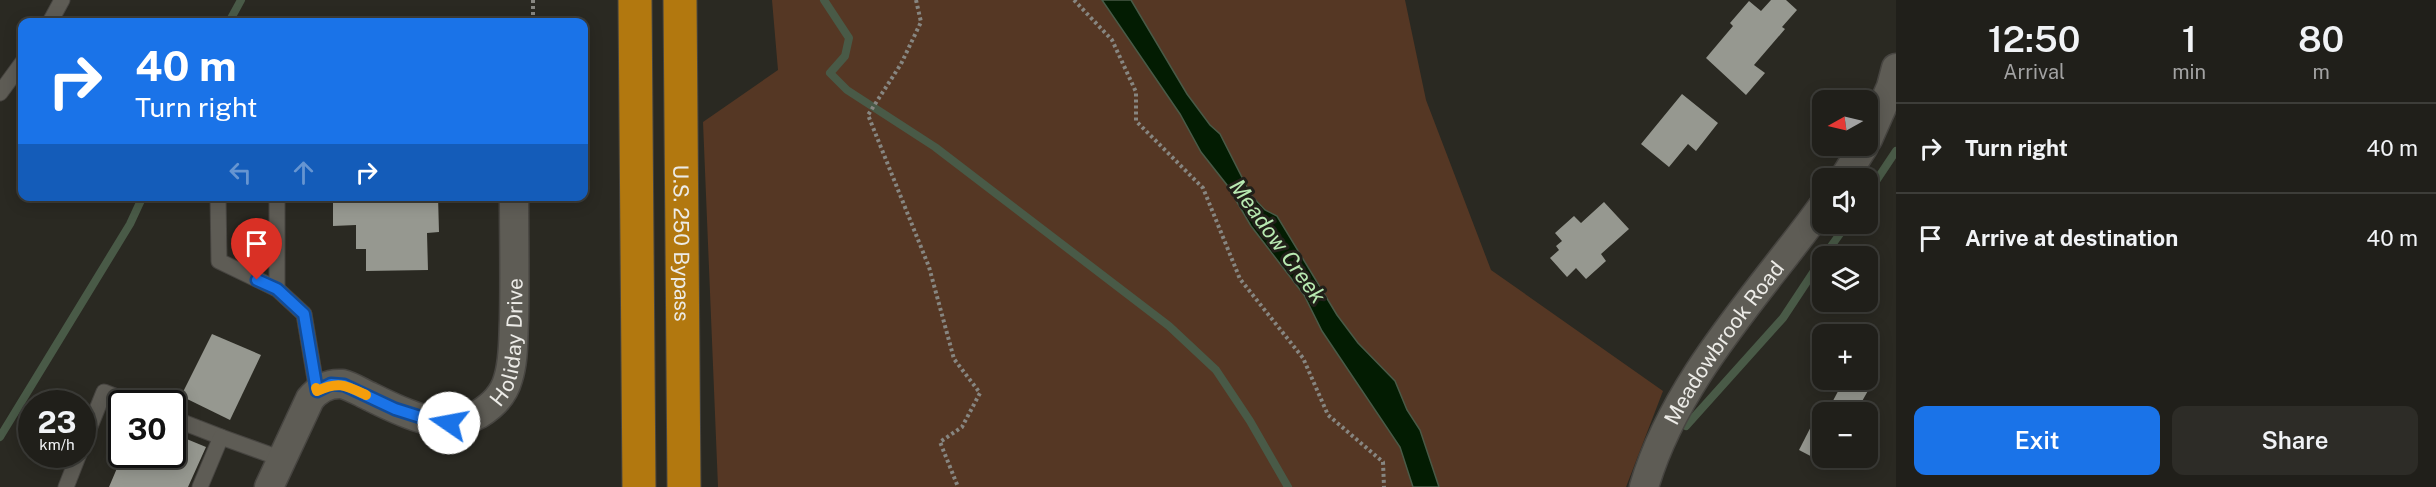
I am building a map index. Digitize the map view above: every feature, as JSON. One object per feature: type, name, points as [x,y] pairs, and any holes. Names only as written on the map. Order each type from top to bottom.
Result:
[{"type":"highway","name":"U.S. 250 Bypass","points":[[635,0],[639,487]]},
{"type":"highway","name":"U.S. 250 Bypass","points":[[681,0],[684,487]]},
{"type":"highway","points":[[630,487],[639,402]]},
{"type":"street","points":[[1878,116],[1891,87],[1896,68]]},
{"type":"street","name":"Holiday Drive","points":[[317,391],[331,384],[344,385],[395,409],[433,421],[449,423],[472,418],[497,399],[507,382],[512,364],[515,288],[514,201]]},
{"type":"street","name":"Meadowbrook Road","points":[[1644,487],[1666,431],[1694,380],[1727,332],[1812,220]]},
{"type":"street","points":[[269,487],[310,399],[317,391]]},
{"type":"lane","points":[[52,18],[62,0]]},
{"type":"lane","points":[[0,93],[18,68]]},
{"type":"lane","points":[[218,201],[219,261],[277,289],[304,314],[317,391]]},
{"type":"lane","points":[[277,201],[277,289]]},
{"type":"lane","points":[[96,412],[104,392],[108,394]]},
{"type":"lane","points":[[186,423],[282,459]]},
{"type":"lane","points":[[200,487],[221,437]]},
{"type":"lane","points":[[66,487],[73,468]]},
{"type":"path","points":[[533,0],[533,18]]},
{"type":"path","points":[[916,0],[921,22],[901,63],[868,116],[929,267],[954,359],[980,393],[962,427],[940,442],[958,487]]},
{"type":"path","points":[[1074,0],[1112,40],[1136,92],[1136,121],[1203,188],[1240,279],[1303,358],[1328,415],[1383,462],[1384,487]]},
{"type":"shaded area","points":[[772,0],[1405,0],[1426,100],[1491,270],[1663,391],[1626,487],[718,487],[703,122],[778,70]]},
{"type":"water","name":"Meadow Creek","points":[[1102,0],[1131,0],[1187,94],[1210,125],[1220,134],[1251,195],[1265,210],[1277,216],[1337,315],[1358,343],[1395,381],[1407,410],[1420,430],[1439,487],[1413,487],[1400,447],[1322,331],[1304,295],[1251,226],[1227,185],[1201,152],[1180,114]]},
{"type":"building","points":[[1771,0],[1786,0],[1797,10],[1782,27],[1785,29],[1754,65],[1765,73],[1746,95],[1706,58],[1733,26],[1730,23],[1749,1],[1761,11]]},
{"type":"building","points":[[1682,94],[1718,123],[1696,151],[1688,144],[1669,167],[1641,144]]},
{"type":"building","points":[[333,201],[438,201],[439,232],[427,233],[428,270],[366,271],[366,249],[356,249],[356,225],[333,226]]},
{"type":"building","points":[[1604,202],[1629,229],[1601,254],[1606,261],[1586,279],[1576,268],[1567,277],[1550,258],[1559,250],[1556,246],[1562,241],[1555,233],[1574,216],[1581,223]]},
{"type":"building","points":[[212,334],[261,355],[230,420],[186,398],[186,390],[184,390]]},
{"type":"building","points":[[1839,390],[1868,390],[1862,402],[1832,402]]},
{"type":"building","points":[[1812,425],[1812,457],[1799,450]]},
{"type":"building","points":[[186,439],[206,447],[188,487],[109,487],[117,468],[186,468]]},
{"type":"waterway","points":[[231,18],[241,0]]},
{"type":"waterway","points":[[824,0],[849,38],[845,56],[830,73],[847,90],[935,147],[1169,326],[1216,370],[1250,421],[1288,487]]},
{"type":"waterway","points":[[1878,178],[1896,151]]},
{"type":"waterway","points":[[0,437],[130,224],[141,201]]},
{"type":"waterway","points":[[1831,246],[1840,234]]},
{"type":"waterway","points":[[1686,426],[1783,318],[1812,274]]},
{"type":"slow traffic","points":[[316,388],[317,391],[331,384],[344,385],[366,395]]},
{"type":"route","points":[[257,280],[277,289],[304,314],[317,391],[331,384],[344,385],[395,409],[433,421],[449,423]]}]
